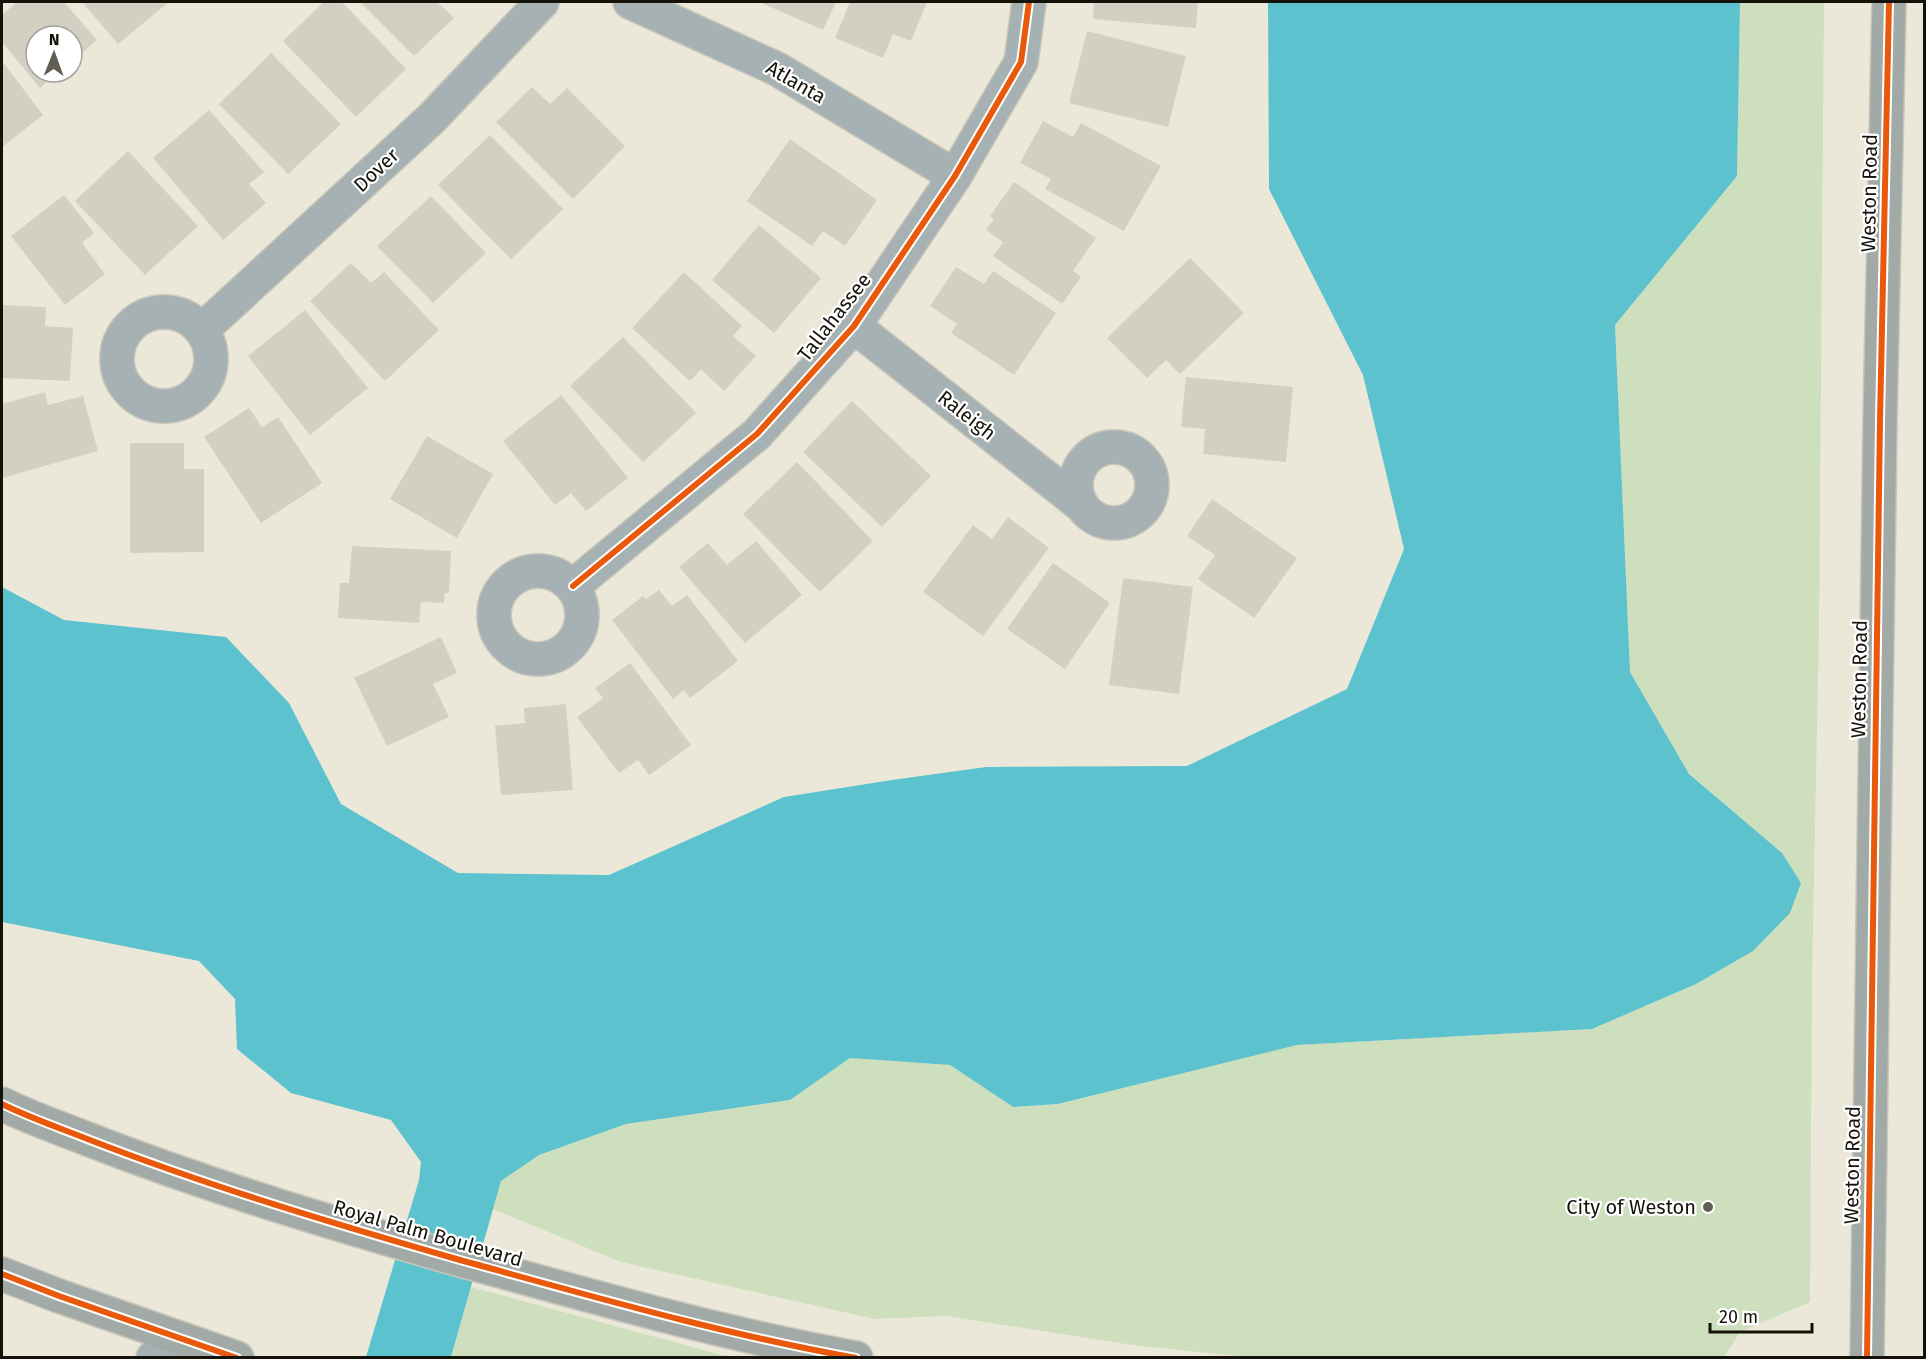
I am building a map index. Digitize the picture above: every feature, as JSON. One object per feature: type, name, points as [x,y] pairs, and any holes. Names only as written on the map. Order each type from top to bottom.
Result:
[{"type":"main road","name":"Weston Road","points":[[1867,1358],[1880,420],[1889,2]]},
{"type":"main road","name":"Royal Palm Boulevard","points":[[2,1104],[128,1155],[240,1195],[381,1237],[709,1326],[856,1358]]},
{"type":"main road","points":[[2,1274],[163,1347],[237,1358]]},
{"type":"street","name":"Dover","points":[[202,330],[432,118],[542,2]]},
{"type":"street","name":"Atlanta","points":[[630,2],[777,69],[955,176]]},
{"type":"street","name":"Tallahassee","points":[[573,586],[757,434],[854,326],[955,176],[1021,62],[1029,2]]},
{"type":"street","name":"Raleigh","points":[[854,326],[1080,505]]},
{"type":"green space","points":[[1740,2],[1824,2],[1810,1302],[1740,1332],[1724,1357],[1246,1357],[1132,1345],[947,1316],[875,1319],[621,1262],[493,1209],[501,1181],[539,1155],[626,1124],[790,1100],[850,1058],[950,1065],[1013,1107],[1058,1104],[1297,1045],[1592,1029],[1696,984],[1753,951],[1782,853],[1689,774],[1630,672],[1615,325],[1737,176]]},
{"type":"green space","points":[[471,1287],[722,1355],[739,1357],[451,1358]]},
{"type":"water","points":[[1268,2],[1740,2],[1737,176],[1615,325],[1630,672],[1689,774],[1782,853],[1801,883],[1790,913],[1753,951],[1696,984],[1592,1029],[1297,1045],[1058,1104],[1013,1107],[950,1065],[850,1058],[790,1100],[626,1124],[539,1155],[501,1181],[451,1357],[366,1357],[419,1180],[421,1162],[391,1120],[291,1093],[237,1049],[235,999],[199,961],[2,922],[2,587],[64,620],[226,637],[289,703],[341,804],[458,873],[609,875],[784,797],[892,780],[986,767],[1187,766],[1347,689],[1404,549],[1363,375],[1269,189]]},
{"type":"building","points":[[17,2],[64,2],[83,24],[24,24],[24,69],[2,42],[2,15]]},
{"type":"building","points":[[82,2],[169,2],[118,44]]},
{"type":"building","points":[[324,2],[342,2],[406,69],[356,117],[283,41]]},
{"type":"building","points":[[360,2],[437,2],[454,18],[414,56]]},
{"type":"building","points":[[759,2],[836,2],[823,30]]},
{"type":"building","points":[[850,2],[927,2],[911,41],[893,34],[883,58],[835,38]]},
{"type":"building","points":[[1094,2],[1198,2],[1196,28],[1093,19]]},
{"type":"building","points":[[84,25],[97,40],[84,51]]},
{"type":"building","points":[[1087,31],[1186,56],[1168,127],[1069,103]]},
{"type":"building","points":[[271,53],[341,124],[288,174],[219,104]]},
{"type":"building","points":[[2,61],[43,115],[2,147]]},
{"type":"building","points":[[532,87],[550,104],[567,88],[625,146],[573,199],[496,122]]},
{"type":"building","points":[[209,110],[264,172],[249,184],[266,203],[223,240],[153,158]]},
{"type":"building","points":[[1043,121],[1073,137],[1081,123],[1161,166],[1124,231],[1045,189],[1051,179],[1020,163]]},
{"type":"building","points":[[490,135],[563,209],[511,259],[438,185]]},
{"type":"building","points":[[790,139],[877,200],[845,246],[823,231],[812,246],[747,201]]},
{"type":"building","points":[[128,151],[198,226],[145,275],[75,201]]},
{"type":"building","points":[[1014,182],[1096,238],[1073,271],[1081,277],[1062,304],[993,256],[1003,242],[986,230],[994,219],[990,216]]},
{"type":"building","points":[[64,195],[94,233],[82,243],[105,274],[65,305],[11,236]]},
{"type":"building","points":[[431,196],[486,253],[433,303],[377,246]]},
{"type":"building","points":[[759,225],[821,278],[774,333],[712,280]]},
{"type":"building","points":[[1190,258],[1244,313],[1180,374],[1166,360],[1147,378],[1107,338]]},
{"type":"building","points":[[351,263],[371,283],[384,272],[439,330],[385,381],[310,301]]},
{"type":"building","points":[[956,267],[984,284],[993,271],[1056,313],[1014,375],[951,333],[957,324],[930,306]]},
{"type":"building","points":[[684,272],[742,326],[733,336],[756,356],[724,391],[701,369],[690,381],[632,328]]},
{"type":"building","points":[[2,305],[46,307],[45,326],[73,328],[70,381],[2,378]]},
{"type":"building","points":[[305,310],[368,388],[310,435],[248,356]]},
{"type":"building","points":[[623,337],[696,413],[643,462],[570,386]]},
{"type":"building","points":[[1186,377],[1293,387],[1286,462],[1203,454],[1205,429],[1181,427]]},
{"type":"building","points":[[45,392],[48,405],[83,396],[98,451],[2,478],[2,404]]},
{"type":"building","points":[[561,395],[628,478],[586,511],[571,493],[555,505],[503,441]]},
{"type":"building","points":[[852,401],[931,476],[882,527],[803,452]]},
{"type":"building","points":[[249,408],[262,427],[278,417],[322,483],[261,523],[204,437]]},
{"type":"building","points":[[427,436],[493,474],[457,538],[390,499]]},
{"type":"building","points":[[130,443],[184,443],[184,469],[204,469],[204,552],[130,553]]},
{"type":"building","points":[[797,462],[873,541],[820,592],[743,514]]},
{"type":"building","points":[[1212,499],[1297,558],[1254,618],[1198,579],[1215,555],[1187,536]]},
{"type":"building","points":[[1008,517],[1049,548],[983,636],[923,592],[973,525],[992,539]]},
{"type":"building","points":[[756,541],[802,595],[745,643],[679,567],[708,543],[727,565]]},
{"type":"building","points":[[352,546],[451,551],[449,593],[445,593],[444,603],[421,602],[419,623],[338,618],[340,583],[349,583]]},
{"type":"building","points":[[1053,563],[1110,603],[1065,669],[1007,629]]},
{"type":"building","points":[[1123,578],[1193,587],[1179,694],[1109,685]]},
{"type":"building","points":[[659,590],[672,606],[687,595],[738,661],[690,698],[684,690],[673,699],[612,620],[643,596],[646,599]]},
{"type":"building","points":[[441,637],[457,673],[433,684],[449,717],[387,746],[354,678]]},
{"type":"building","points":[[630,663],[691,745],[649,775],[638,760],[619,773],[577,717],[603,698],[595,688]]},
{"type":"building","points":[[566,704],[573,790],[501,795],[495,726],[525,723],[524,708]]},
{"type":"cycle path","points":[[573,586],[757,434],[854,326],[955,176],[1021,62],[1029,2]]},
{"type":"cycle path","points":[[1867,1358],[1880,420],[1889,2]]},
{"type":"cycle path","points":[[2,1104],[45,1123],[181,1174],[366,1233],[657,1314],[756,1338],[856,1358]]},
{"type":"cycle path","points":[[2,1274],[237,1358]]},
{"type":"place","name":"City of Weston","points":[[1708,1207]]}]
